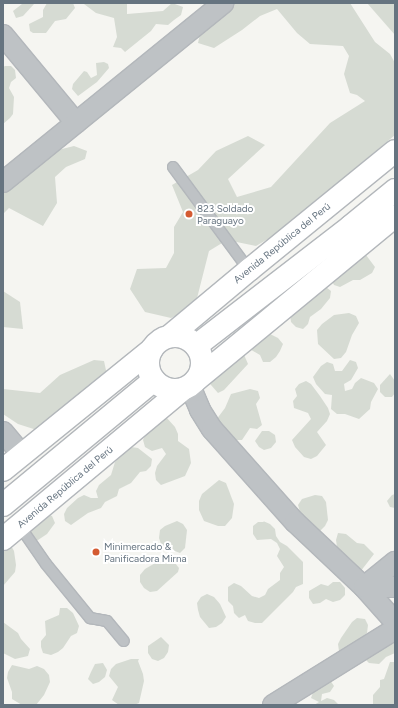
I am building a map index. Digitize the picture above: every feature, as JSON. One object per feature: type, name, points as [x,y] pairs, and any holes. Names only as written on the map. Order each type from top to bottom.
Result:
[{"type":"main road","name":"Avenida República del Perú","points":[[170,336],[395,151]]},
{"type":"main road","points":[[196,346],[395,190]]},
{"type":"main road","name":"Avenida República del Perú","points":[[11,532],[395,216]]},
{"type":"main road","points":[[3,470],[151,350],[162,339],[170,336],[179,336],[187,339],[196,346],[202,357],[200,374],[190,385],[167,389],[154,380],[148,366],[151,350]]},
{"type":"main road","points":[[3,505],[154,380]]},
{"type":"street","points":[[3,182],[223,3]]},
{"type":"street","points":[[3,35],[76,123]]},
{"type":"street","points":[[190,385],[200,410],[212,428],[295,522],[364,587],[395,622]]},
{"type":"street","points":[[3,432],[22,455]]},
{"type":"street","points":[[364,587],[395,562]]},
{"type":"street","points":[[364,587],[395,587]]},
{"type":"street","points":[[273,705],[395,629]]},
{"type":"lane","points":[[173,167],[249,270]]},
{"type":"lane","points":[[11,532],[46,564],[90,618],[107,621],[124,641]]},
{"type":"shaded area","points":[[35,3],[23,16],[16,18],[13,11],[22,4]]},
{"type":"shaded area","points":[[47,3],[73,3],[75,8],[66,19],[55,21],[46,33],[33,33],[30,31],[29,24],[43,17],[43,10]]},
{"type":"shaded area","points":[[127,3],[127,14],[163,11],[172,3],[183,7],[181,15],[168,25],[156,24],[151,31],[125,52],[121,48],[113,47],[117,37],[114,18],[96,13],[84,4]]},
{"type":"shaded area","points":[[232,3],[350,3],[375,42],[390,54],[395,63],[395,135],[278,233],[256,246],[227,240],[209,251],[195,306],[171,318],[145,312],[130,289],[137,269],[166,268],[174,253],[174,227],[183,212],[172,185],[198,170],[216,151],[248,136],[265,145],[228,179],[237,197],[271,187],[330,123],[365,101],[357,95],[350,93],[344,74],[349,56],[343,46],[310,44],[297,33],[277,9],[260,16],[242,30],[214,48],[198,43],[202,25]]},
{"type":"shaded area","points":[[367,3],[395,3],[395,35]]},
{"type":"shaded area","points":[[104,62],[108,64],[109,68],[97,82],[78,96],[72,89],[73,84],[84,71],[87,72],[91,78],[97,75],[96,63]]},
{"type":"shaded area","points":[[11,66],[15,70],[16,78],[11,82],[9,88],[14,97],[13,114],[3,124],[3,67]]},
{"type":"shaded area","points":[[74,146],[87,151],[85,159],[66,167],[55,177],[57,203],[43,226],[9,208],[3,214],[3,188],[58,150]]},
{"type":"shaded area","points":[[361,254],[366,255],[375,267],[372,273],[360,280],[353,280],[340,287],[334,285],[331,279]]},
{"type":"shaded area","points":[[318,281],[331,291],[330,298],[321,309],[310,317],[308,324],[303,329],[296,327],[291,322],[290,315]]},
{"type":"shaded area","points":[[3,291],[20,302],[23,329],[3,327]]},
{"type":"shaded area","points":[[349,313],[356,316],[359,323],[352,335],[346,352],[341,358],[334,359],[318,344],[317,330],[334,315]]},
{"type":"shaded area","points":[[268,327],[270,334],[278,338],[283,344],[276,357],[270,362],[263,362],[260,355],[248,348]]},
{"type":"shaded area","points":[[242,350],[248,364],[224,390],[218,393],[204,377],[192,370],[193,363],[204,353],[217,357]]},
{"type":"shaded area","points":[[94,360],[104,361],[107,375],[43,432],[18,424],[3,414],[3,389],[40,393],[60,375]]},
{"type":"shaded area","points":[[350,360],[356,362],[358,368],[351,380],[344,384],[345,391],[352,389],[355,383],[361,378],[374,383],[378,389],[371,402],[370,409],[359,419],[345,414],[337,414],[331,409],[332,395],[325,394],[316,384],[313,377],[321,366],[327,362],[333,364],[335,371],[342,371]]},
{"type":"shaded area","points":[[390,374],[395,381],[395,393],[392,397],[385,397],[380,392],[380,385]]},
{"type":"shaded area","points":[[306,381],[311,384],[320,396],[330,414],[327,421],[317,432],[326,445],[317,456],[311,459],[304,457],[295,447],[292,440],[311,419],[308,413],[294,408],[293,401],[297,396],[295,389],[299,384]]},
{"type":"shaded area","points":[[250,389],[258,391],[260,398],[256,404],[262,425],[257,429],[250,428],[242,440],[235,440],[216,420],[225,408],[231,394]]},
{"type":"shaded area","points":[[166,417],[175,427],[178,434],[178,441],[189,449],[191,463],[185,476],[161,485],[156,480],[155,473],[157,466],[166,454],[162,448],[152,451],[145,447],[143,440],[146,433]]},
{"type":"shaded area","points":[[262,431],[269,431],[275,435],[276,442],[271,448],[264,450],[259,447],[255,441]]},
{"type":"shaded area","points":[[131,447],[138,448],[152,459],[151,466],[146,471],[140,472],[131,483],[119,489],[117,496],[105,502],[101,508],[88,513],[71,525],[65,521],[64,514],[67,508],[78,498],[84,495],[91,498],[98,498],[96,491],[99,485],[111,475],[115,462]]},
{"type":"shaded area","points":[[219,480],[226,483],[234,504],[232,518],[225,526],[218,526],[204,521],[199,510],[199,501],[202,494]]},
{"type":"shaded area","points":[[395,494],[395,508],[390,507],[387,501],[392,495]]},
{"type":"shaded area","points":[[315,495],[322,496],[326,502],[328,520],[320,531],[300,512],[298,505],[302,499]]},
{"type":"shaded area","points":[[40,511],[52,516],[55,523],[47,534],[35,542],[29,538],[28,520]]},
{"type":"shaded area","points":[[177,521],[183,524],[187,530],[185,548],[180,553],[161,544],[159,538],[160,530]]},
{"type":"shaded area","points":[[263,521],[270,524],[275,529],[276,536],[280,542],[287,546],[303,562],[303,584],[296,587],[293,592],[262,623],[255,623],[248,621],[245,615],[239,618],[234,613],[233,606],[228,601],[228,587],[234,583],[241,586],[252,596],[259,598],[265,595],[268,589],[280,580],[280,573],[284,567],[277,556],[280,549],[277,543],[271,539],[257,540],[253,534],[253,526],[258,522],[264,522]]},
{"type":"shaded area","points":[[338,533],[346,534],[357,543],[364,544],[374,554],[357,576],[338,554],[336,540]]},
{"type":"shaded area","points":[[3,539],[10,544],[14,551],[16,565],[15,572],[3,586]]},
{"type":"shaded area","points":[[169,561],[175,563],[179,568],[178,572],[157,591],[150,592],[144,588],[140,582],[140,575],[145,569],[157,562]]},
{"type":"shaded area","points":[[333,582],[340,582],[345,588],[345,595],[340,600],[333,602],[326,599],[320,603],[313,604],[309,598],[309,591],[321,584],[328,586]]},
{"type":"shaded area","points":[[207,594],[214,597],[220,604],[226,617],[222,623],[216,627],[209,628],[200,617],[198,610],[197,603],[201,597]]},
{"type":"shaded area","points":[[60,608],[67,608],[73,613],[79,626],[77,633],[71,636],[63,648],[58,652],[51,655],[43,653],[41,641],[46,635],[45,621],[59,615]]},
{"type":"shaded area","points":[[357,618],[365,619],[368,625],[367,633],[345,653],[339,651],[338,644],[341,638],[352,622]]},
{"type":"shaded area","points":[[3,622],[18,633],[30,649],[28,656],[15,659],[3,653]]},
{"type":"shaded area","points":[[161,637],[169,645],[168,652],[164,658],[158,661],[152,659],[148,653],[148,646]]},
{"type":"shaded area","points":[[382,642],[395,642],[395,653],[386,657],[379,664],[369,663],[364,658]]},
{"type":"shaded area","points":[[131,659],[139,659],[138,661],[143,674],[144,681],[139,703],[134,705],[119,705],[112,700],[118,687],[109,676],[111,669],[116,664]]},
{"type":"shaded area","points":[[390,662],[395,662],[395,705],[373,705],[373,695],[380,687],[380,680],[384,679]]},
{"type":"shaded area","points":[[103,663],[107,670],[105,677],[99,682],[93,684],[88,679],[91,672],[95,664]]},
{"type":"shaded area","points":[[12,665],[29,669],[37,666],[44,669],[49,675],[50,682],[44,695],[36,705],[22,705],[12,699],[12,692],[7,678],[8,672]]},
{"type":"shaded area","points":[[330,680],[334,686],[330,692],[322,694],[321,701],[327,698],[334,700],[339,705],[314,705],[319,702],[311,698],[315,687]]},
{"type":"place","name":"823 Soldado Paraguayo","points":[[189,214]]},
{"type":"place","name":"Minimercado & Panificadora Mirna","points":[[96,552]]}]
